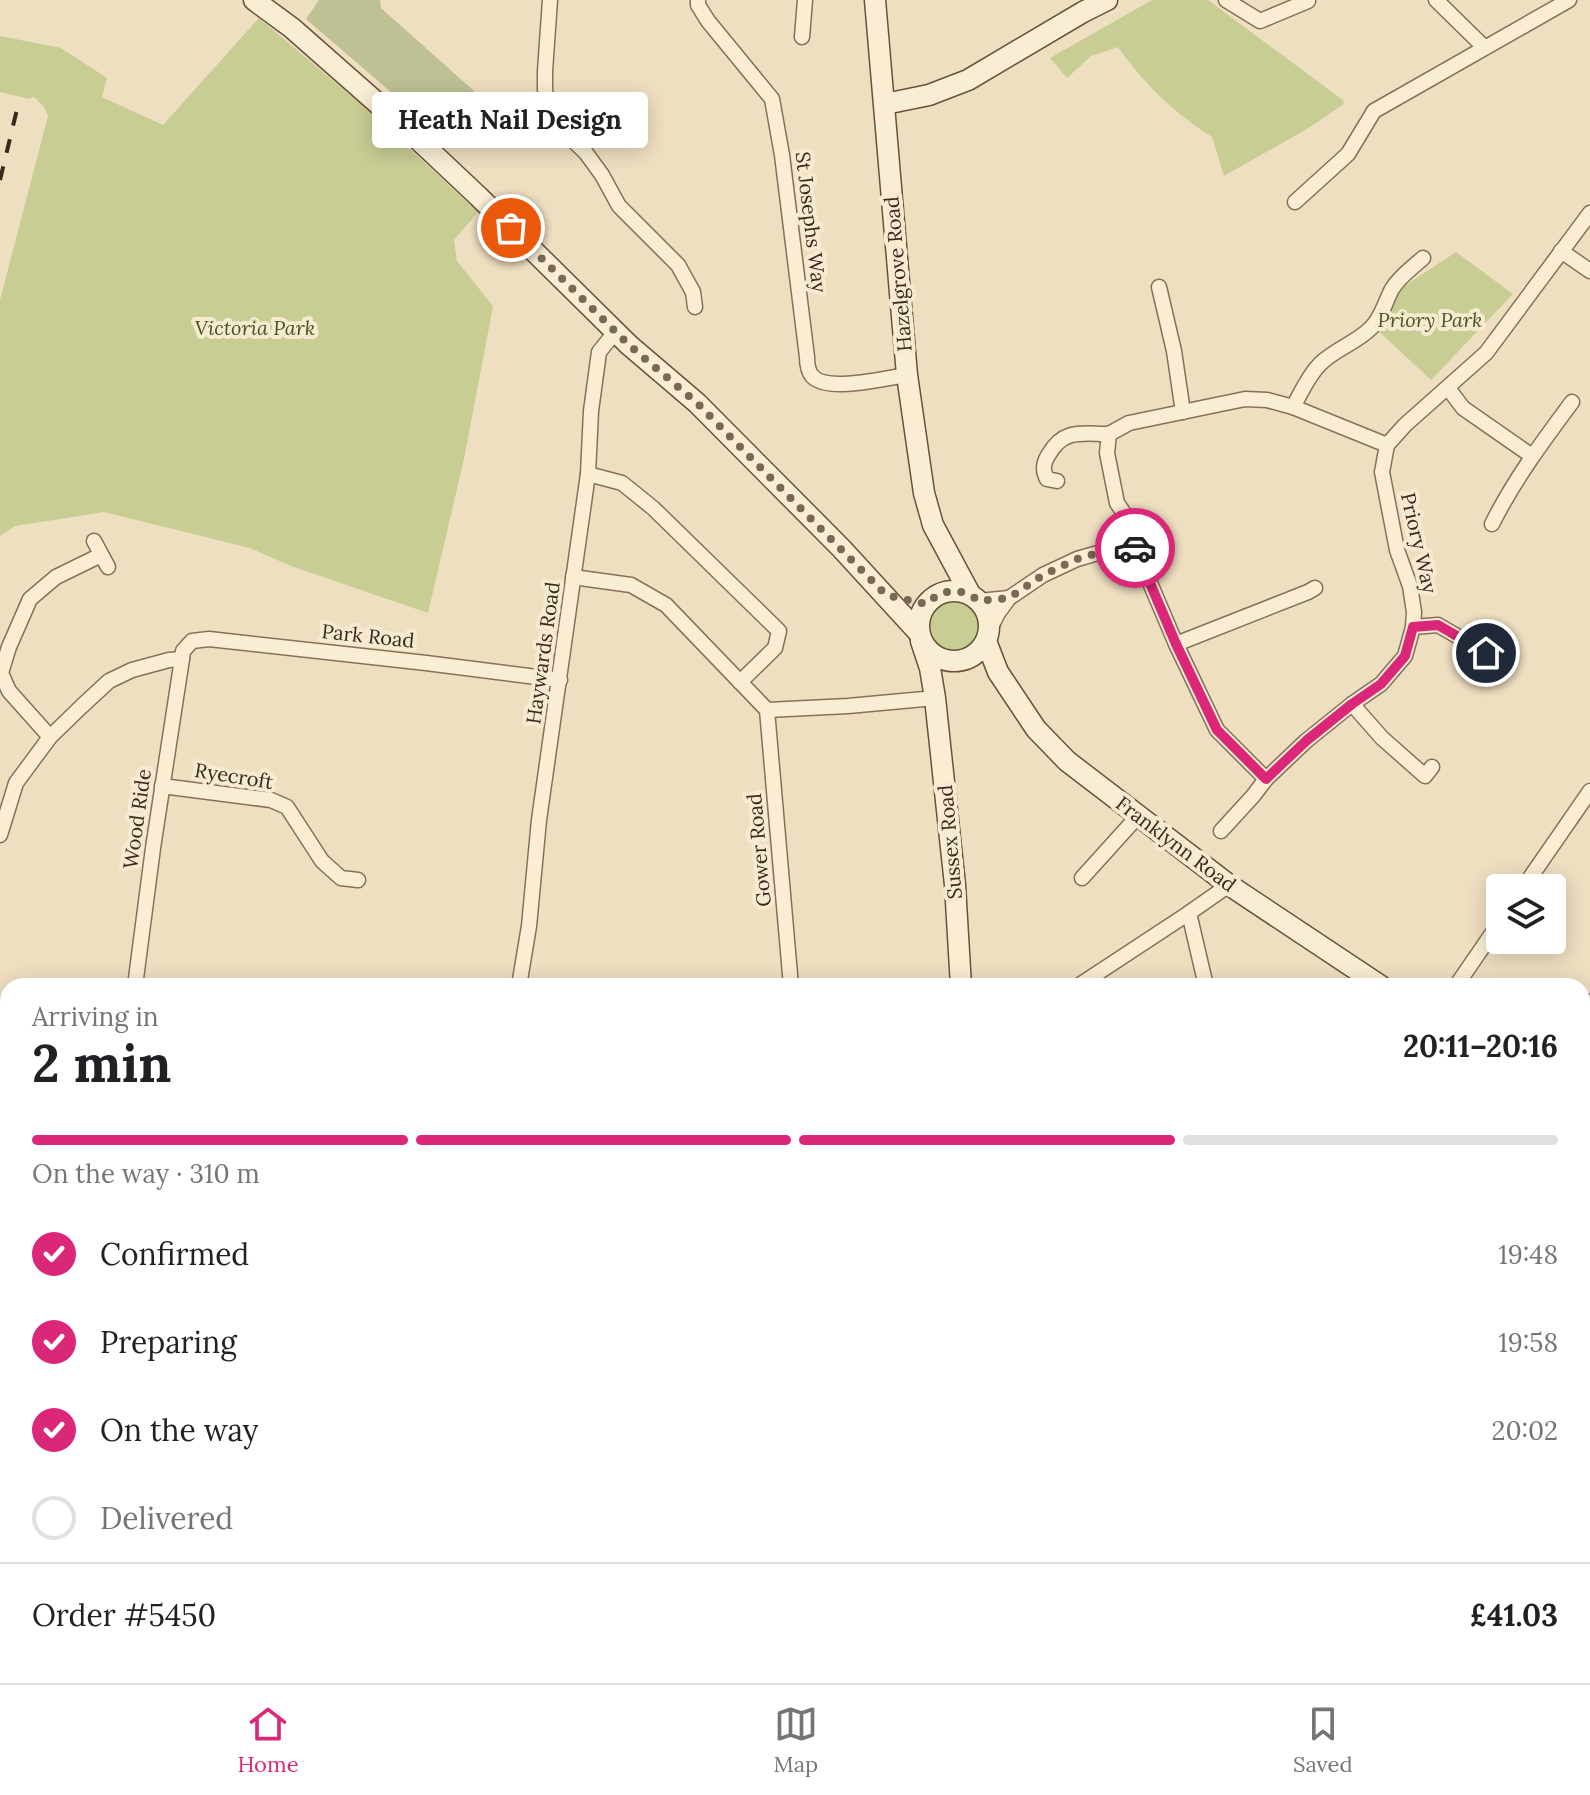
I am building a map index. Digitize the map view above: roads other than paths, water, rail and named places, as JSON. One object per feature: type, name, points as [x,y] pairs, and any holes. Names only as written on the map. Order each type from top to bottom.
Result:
[{"type":"main road","points":[[254,0],[292,28],[410,132],[616,331],[697,403],[886,595],[928,650],[946,661],[963,660],[998,672]]},
{"type":"main road","name":"Hazelgrove Road","points":[[875,0],[907,375],[924,493],[933,525],[975,598]]},
{"type":"main road","points":[[885,104],[929,95],[968,80],[1081,6],[1107,0]]},
{"type":"main road","name":"Hazelgrove Road","points":[[934,598],[947,573],[943,542]]},
{"type":"main road","points":[[886,595],[934,598],[961,591],[975,598],[986,610],[988,636],[979,651],[963,660],[941,680],[935,698]]},
{"type":"main road","points":[[920,637],[918,623],[921,613],[934,598]]},
{"type":"main road","name":"Franklynn Road","points":[[988,636],[998,672],[1036,729],[1067,761],[1229,885],[1367,978]]},
{"type":"main road","name":"Sussex Road","points":[[920,637],[935,698],[955,885],[961,978]]},
{"type":"street","points":[[550,0],[545,71],[549,117],[586,153],[619,206],[678,265],[693,292],[695,307]]},
{"type":"street","name":"St Josephs Way","points":[[698,0],[708,21],[772,99],[808,368],[812,376],[822,383],[834,385],[907,375]]},
{"type":"street","points":[[802,37],[805,0]]},
{"type":"street","points":[[1226,0],[1260,21],[1308,1]]},
{"type":"street","points":[[1436,0],[1484,47]]},
{"type":"street","points":[[1295,202],[1348,154],[1374,111],[1569,0]]},
{"type":"street","points":[[1057,481],[1047,479],[1043,470],[1045,461],[1057,442],[1072,434],[1109,434],[1129,423],[1245,399],[1267,400],[1293,407],[1387,445],[1486,353],[1590,213]]},
{"type":"street","points":[[1561,251],[1590,271]]},
{"type":"street","points":[[1293,407],[1319,364],[1358,340],[1373,326],[1400,277],[1423,258]]},
{"type":"street","points":[[1159,287],[1174,351],[1183,412]]},
{"type":"street","name":"Haywards Road","points":[[520,978],[529,926],[539,820],[588,474],[591,411],[599,352],[616,331]]},
{"type":"street","points":[[1448,388],[1463,408],[1532,456]]},
{"type":"street","points":[[1492,524],[1505,497],[1572,402]]},
{"type":"street","points":[[1109,434],[1107,453],[1117,503],[1130,522],[1133,543],[1176,644],[1217,730],[1266,779]]},
{"type":"street","name":"Priory Way","points":[[1221,831],[1266,779],[1306,741],[1381,684],[1405,656],[1414,612],[1410,586],[1397,550],[1382,472],[1387,445]]},
{"type":"street","points":[[588,474],[622,483],[653,508],[779,631],[775,648],[740,682]]},
{"type":"street","points":[[50,737],[9,691],[1,673],[30,599],[56,577],[105,561],[94,541]]},
{"type":"street","points":[[988,636],[1009,598],[1043,575],[1077,559],[1133,543]]},
{"type":"street","points":[[573,577],[631,585],[666,605],[767,710],[935,698]]},
{"type":"street","points":[[1176,644],[1315,588]]},
{"type":"street","points":[[975,598],[1009,598]]},
{"type":"street","points":[[1413,627],[1438,625],[1486,653]]},
{"type":"street","name":"Park Road","points":[[182,659],[183,651],[192,641],[209,639],[560,680]]},
{"type":"street","points":[[0,835],[16,783],[50,737],[109,681],[132,670],[182,659]]},
{"type":"street","name":"Wood Ride","points":[[136,978],[182,659]]},
{"type":"street","points":[[1352,704],[1382,738],[1425,776],[1432,767]]},
{"type":"street","name":"Gower Road","points":[[767,710],[790,978]]},
{"type":"street","name":"Ryecroft","points":[[162,786],[271,800],[287,807],[322,861],[341,878],[358,880]]},
{"type":"street","points":[[1533,874],[1590,791]]},
{"type":"street","points":[[1082,878],[1138,816]]},
{"type":"street","points":[[1090,978],[1229,885]]},
{"type":"street","points":[[1189,913],[1204,978]]},
{"type":"street","points":[[1462,978],[1486,942]]},
{"type":"railway","points":[[0,180],[19,101]]},
{"type":"place","name":"Heath Nail Design","points":[[511,228]]},
{"type":"park label","name":"Priory Park","points":[[1430,320]]},
{"type":"park label","name":"Victoria Park","points":[[255,328]]}]
